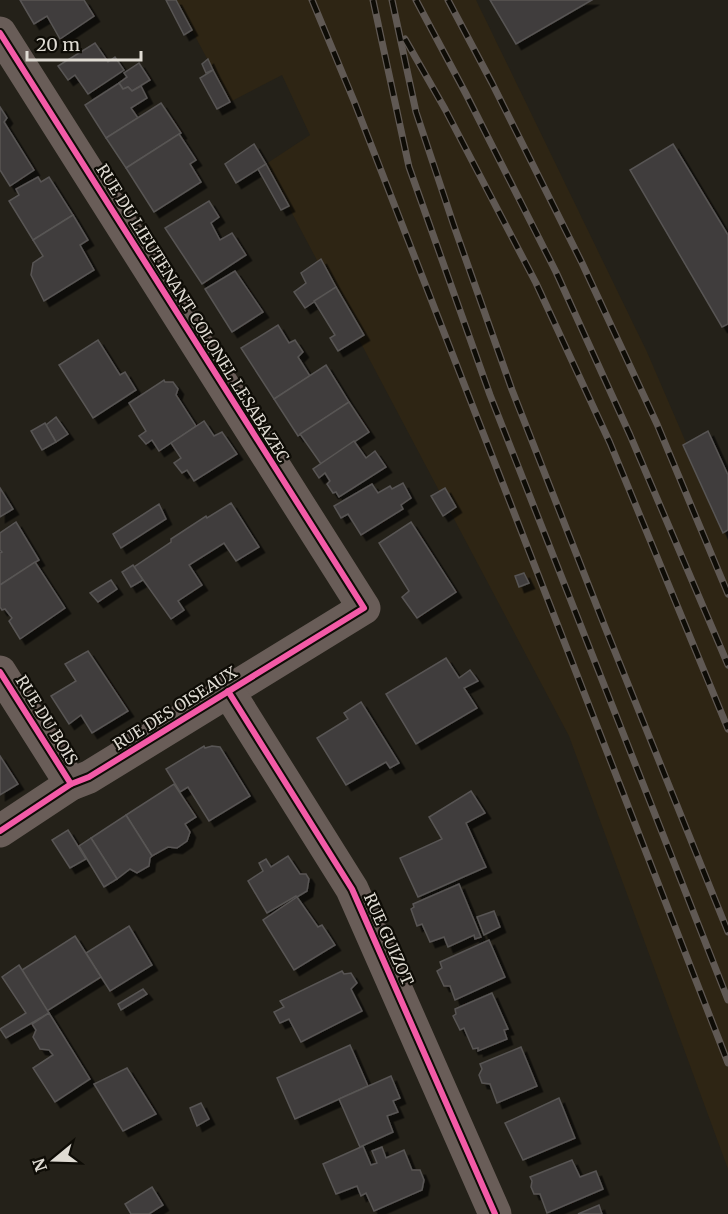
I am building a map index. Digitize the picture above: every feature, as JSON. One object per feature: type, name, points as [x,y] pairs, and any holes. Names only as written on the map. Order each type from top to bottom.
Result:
[{"type":"street","name":"RUE DU LIEUTENANT COLONEL LESABAZEC","points":[[0,33],[364,608]]},
{"type":"street","name":"RUE DES OISEAUX","points":[[0,831],[71,784],[89,777],[364,608]]},
{"type":"street","name":"RUE DU BOIS","points":[[0,672],[71,784]]},
{"type":"street","name":"RUE GUIZOT","points":[[228,691],[352,889],[495,1214]]},
{"type":"shaded area","points":[[176,0],[476,0],[647,352],[728,540],[728,1169],[569,736],[266,164],[310,135],[282,75],[230,102]]},
{"type":"building","points":[[20,0],[84,0],[94,16],[60,39],[47,16],[34,24]]},
{"type":"building","points":[[166,0],[176,0],[192,30],[184,35]]},
{"type":"building","points":[[490,0],[592,0],[516,44]]},
{"type":"building","points":[[95,43],[108,62],[115,57],[124,70],[88,94],[75,75],[68,80],[58,66]]},
{"type":"building","points":[[208,59],[213,70],[206,73],[202,64]]},
{"type":"building","points":[[139,63],[150,80],[132,91],[128,87],[123,89],[119,83],[127,77],[124,73]]},
{"type":"building","points":[[213,70],[230,102],[217,109],[200,78]]},
{"type":"building","points":[[119,83],[123,89],[128,87],[132,91],[141,86],[147,98],[131,108],[138,118],[106,138],[85,105]]},
{"type":"building","points":[[161,103],[181,133],[126,168],[106,138]]},
{"type":"building","points":[[0,107],[7,118],[4,122],[34,170],[10,186],[0,170]]},
{"type":"building","points":[[179,134],[196,160],[190,164],[201,182],[154,212],[126,168]]},
{"type":"building","points":[[254,144],[266,164],[236,183],[225,164]]},
{"type":"building","points":[[673,144],[728,235],[728,324],[722,327],[630,170]]},
{"type":"building","points":[[266,164],[289,206],[281,210],[258,169]]},
{"type":"building","points":[[38,177],[41,182],[49,177],[73,215],[33,240],[9,201],[19,195],[16,189]]},
{"type":"building","points":[[209,201],[219,217],[211,223],[220,240],[232,233],[246,255],[202,284],[165,228]]},
{"type":"building","points":[[73,215],[88,240],[80,245],[94,270],[44,301],[31,275],[33,263],[43,256],[33,240]]},
{"type":"building","points":[[321,259],[336,287],[305,308],[294,292],[306,283],[301,273]]},
{"type":"building","points":[[235,271],[263,312],[232,332],[205,289]]},
{"type":"building","points":[[336,287],[364,335],[338,351],[330,338],[335,335],[314,301]]},
{"type":"building","points":[[278,325],[289,343],[295,340],[303,352],[298,357],[310,376],[274,399],[241,348]]},
{"type":"building","points":[[98,340],[120,375],[125,372],[136,390],[93,418],[59,365]]},
{"type":"building","points":[[326,365],[349,402],[298,436],[274,399]]},
{"type":"building","points":[[164,380],[173,382],[178,389],[176,395],[196,426],[159,451],[152,440],[146,444],[139,436],[146,431],[129,403]]},
{"type":"building","points":[[349,402],[369,432],[321,464],[300,434]]},
{"type":"building","points":[[56,417],[68,434],[56,442],[46,425]]},
{"type":"building","points":[[204,421],[214,436],[222,432],[237,454],[194,481],[187,470],[182,473],[174,463],[181,458],[171,443]]},
{"type":"building","points":[[45,423],[56,442],[42,450],[31,431]]},
{"type":"building","points":[[708,431],[728,475],[728,530],[723,533],[683,445]]},
{"type":"building","points":[[354,441],[366,458],[375,451],[386,467],[339,497],[327,484],[330,481],[325,473],[319,478],[313,469]]},
{"type":"building","points":[[403,483],[411,498],[401,505],[403,509],[361,535],[348,514],[341,518],[334,506],[372,484],[378,493],[390,486],[392,489]]},
{"type":"building","points":[[0,488],[13,509],[0,517]]},
{"type":"building","points":[[445,488],[456,507],[443,516],[431,496]]},
{"type":"building","points":[[231,503],[259,547],[236,561],[224,543],[189,565],[202,585],[178,601],[184,610],[171,619],[134,567],[171,542],[171,539]]},
{"type":"building","points":[[159,504],[166,519],[121,548],[113,534]]},
{"type":"building","points":[[16,522],[39,560],[0,585],[0,553],[2,552],[0,533]]},
{"type":"building","points":[[411,522],[456,592],[417,618],[402,597],[409,591],[379,543]]},
{"type":"building","points":[[35,562],[65,608],[20,639],[9,621],[12,618],[5,609],[2,610],[0,607],[0,585]]},
{"type":"building","points":[[133,565],[143,580],[131,587],[122,572]]},
{"type":"building","points":[[524,573],[529,583],[519,587],[515,576]]},
{"type":"building","points":[[111,580],[117,589],[98,602],[90,593]]},
{"type":"building","points":[[88,651],[128,711],[92,733],[81,715],[69,724],[51,696],[76,681],[65,664]]},
{"type":"building","points":[[446,658],[459,678],[470,670],[478,681],[464,688],[477,708],[416,744],[386,694]]},
{"type":"building","points":[[361,702],[399,763],[390,768],[386,762],[346,785],[317,738],[348,719],[344,713]]},
{"type":"building","points":[[204,746],[205,748],[220,747],[250,796],[209,821],[188,787],[180,792],[166,769]]},
{"type":"building","points":[[0,756],[18,784],[0,795]]},
{"type":"building","points":[[174,784],[196,817],[185,824],[190,832],[187,841],[177,848],[168,847],[152,856],[126,815]]},
{"type":"building","points":[[471,791],[485,813],[466,823],[486,867],[418,897],[400,858],[442,839],[429,817]]},
{"type":"building","points":[[126,815],[152,856],[149,866],[137,873],[130,869],[117,879],[91,838]]},
{"type":"building","points":[[68,830],[86,859],[70,868],[52,840]]},
{"type":"building","points":[[91,838],[117,879],[104,887],[79,846]]},
{"type":"building","points":[[288,856],[300,874],[306,874],[309,879],[307,891],[267,913],[248,881],[263,871],[259,863],[266,859],[271,867]]},
{"type":"building","points":[[459,884],[481,937],[475,939],[474,935],[448,947],[444,937],[430,942],[422,924],[417,926],[411,909],[414,907],[413,904]]},
{"type":"building","points":[[297,897],[318,927],[322,925],[335,945],[294,970],[263,920]]},
{"type":"building","points":[[494,911],[500,927],[484,935],[477,917]]},
{"type":"building","points":[[129,926],[152,965],[110,991],[86,953]]},
{"type":"building","points":[[75,936],[101,977],[47,1011],[22,970]]},
{"type":"building","points":[[489,940],[505,977],[455,1000],[450,986],[444,986],[437,971],[442,968],[440,962]]},
{"type":"building","points":[[19,965],[49,1013],[6,1038],[0,1029],[26,1013],[2,977]]},
{"type":"building","points":[[342,971],[344,974],[351,973],[357,983],[351,989],[362,1011],[301,1042],[289,1019],[280,1023],[274,1012],[284,1007],[280,1001]]},
{"type":"building","points":[[143,989],[147,994],[121,1010],[118,1004]]},
{"type":"building","points":[[492,993],[508,1029],[504,1030],[507,1039],[478,1051],[478,1048],[473,1049],[464,1028],[460,1030],[453,1016],[456,1014],[455,1009]]},
{"type":"building","points":[[49,1013],[90,1079],[55,1102],[33,1068],[53,1055],[49,1050],[40,1049],[33,1037],[36,1030],[32,1024]]},
{"type":"building","points":[[350,1045],[368,1086],[295,1119],[277,1078]]},
{"type":"building","points":[[521,1047],[537,1086],[497,1103],[490,1084],[482,1083],[479,1075],[482,1069],[480,1064]]},
{"type":"building","points":[[127,1068],[156,1114],[123,1131],[94,1084]]},
{"type":"building","points":[[391,1076],[400,1098],[393,1101],[398,1112],[387,1116],[393,1132],[360,1147],[339,1099]]},
{"type":"building","points":[[559,1098],[575,1138],[523,1160],[505,1123]]},
{"type":"building","points":[[201,1103],[209,1119],[197,1126],[190,1108]]},
{"type":"building","points":[[363,1146],[371,1165],[377,1163],[372,1151],[382,1147],[386,1158],[404,1150],[412,1170],[420,1170],[424,1180],[422,1190],[374,1211],[366,1193],[361,1196],[357,1186],[336,1194],[323,1164]]},
{"type":"building","points":[[572,1160],[580,1177],[596,1171],[603,1189],[547,1213],[540,1194],[534,1194],[530,1177]]},
{"type":"building","points":[[152,1187],[163,1205],[149,1214],[131,1214],[125,1204]]},
{"type":"building","points":[[599,1205],[602,1214],[578,1214]]},
{"type":"railway","points":[[312,0],[354,101],[728,1063]]},
{"type":"railway","points":[[373,0],[409,167],[490,395],[728,1000]]},
{"type":"railway","points":[[392,0],[416,112],[512,390],[728,932]]},
{"type":"railway","points":[[416,0],[556,272],[630,435],[728,665]]},
{"type":"railway","points":[[448,0],[582,263],[657,424],[728,594]]},
{"type":"railway","points":[[405,39],[445,109],[536,283],[610,443],[728,729]]},
{"type":"cycle path","points":[[0,33],[364,608],[89,777],[71,784],[0,831]]},
{"type":"cycle path","points":[[0,672],[71,784]]},
{"type":"cycle path","points":[[228,691],[352,889],[495,1214]]}]
